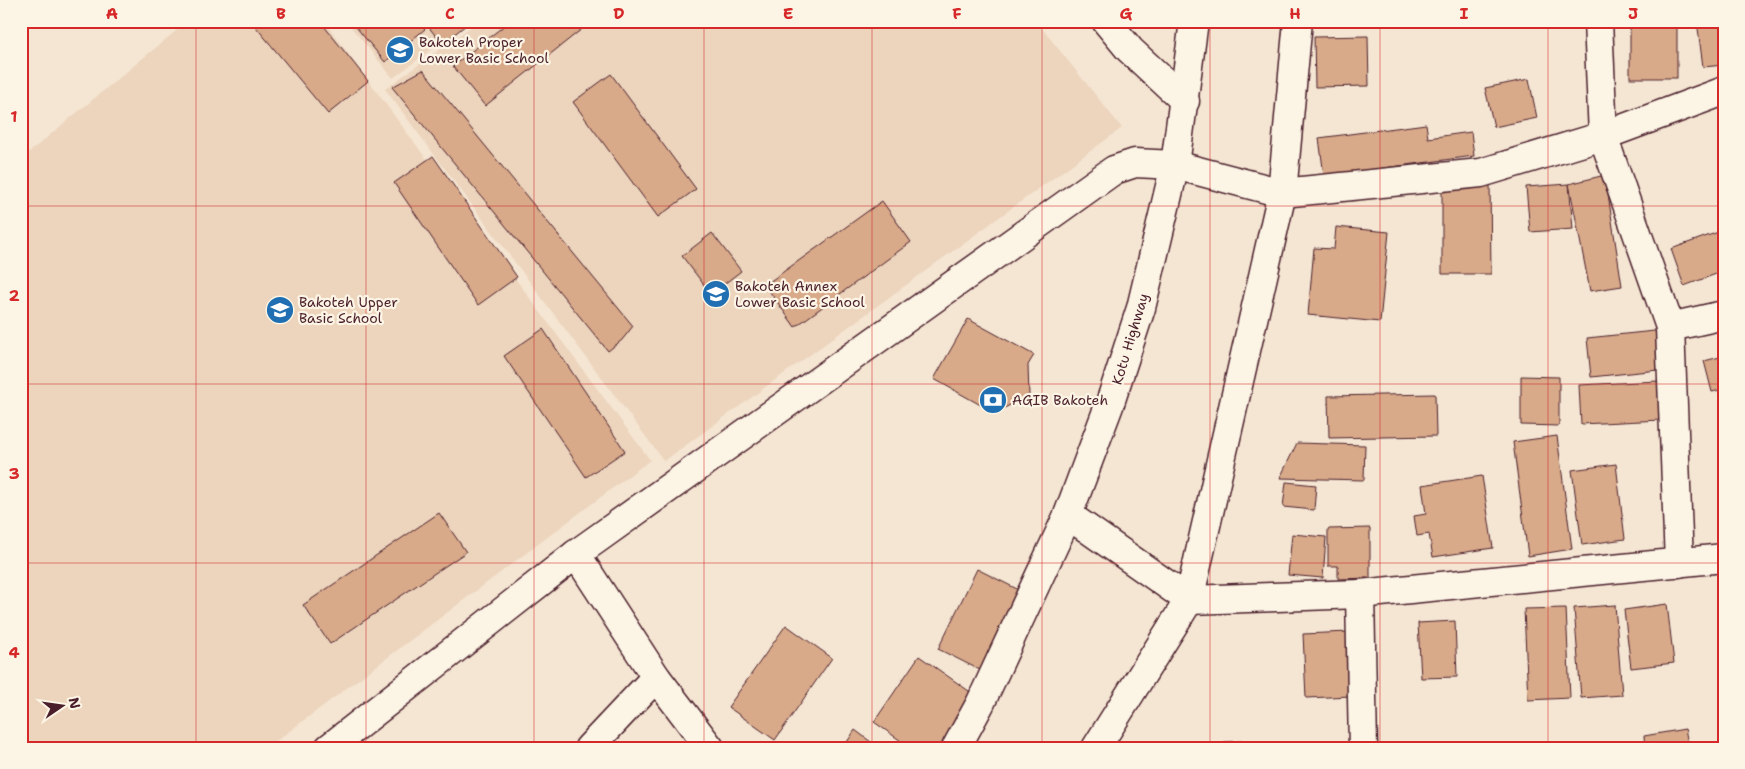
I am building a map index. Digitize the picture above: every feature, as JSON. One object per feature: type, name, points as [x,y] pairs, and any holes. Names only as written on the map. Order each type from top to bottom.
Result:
[{"type":"street","points":[[1106,21],[1130,50],[1184,101]]},
{"type":"street","name":"Kotu Highway","points":[[956,748],[980,704],[1068,515],[1110,403],[1141,308],[1176,166],[1194,21]]},
{"type":"street","points":[[1096,748],[1189,600],[1282,193],[1298,21]]},
{"type":"street","points":[[1598,21],[1603,136],[1670,327],[1679,563]]},
{"type":"street","points":[[329,748],[576,554],[1114,170],[1135,163],[1176,166],[1282,193],[1481,173],[1603,136],[1724,91]]},
{"type":"street","points":[[1670,327],[1724,315]]},
{"type":"street","points":[[1068,515],[1189,600],[1360,594],[1724,558]]},
{"type":"street","points":[[576,554],[656,677],[710,748]]},
{"type":"street","points":[[1360,594],[1364,748]]},
{"type":"street","points":[[589,748],[656,677]]},
{"type":"shaded area","name":"Bakoteh Upper Basic School","points":[[188,21],[324,21],[650,460],[267,748],[21,748],[21,159]]},
{"type":"shaded area","name":"Bakoteh Proper Lower Basic School","points":[[346,21],[470,21],[393,78]]},
{"type":"shaded area","name":"Bakoteh Annex Lower Basic School","points":[[479,21],[1036,21],[1122,128],[664,461],[385,89]]},
{"type":"building","points":[[251,21],[320,21],[368,81],[328,114]]},
{"type":"building","points":[[351,21],[419,21],[425,29],[385,62]]},
{"type":"building","points":[[424,21],[471,21],[442,44]]},
{"type":"building","points":[[510,21],[592,21],[485,106],[453,66]]},
{"type":"building","points":[[1630,21],[1677,21],[1677,78],[1630,78]]},
{"type":"building","points":[[1697,21],[1724,21],[1724,65],[1703,67]]},
{"type":"building","points":[[1368,36],[1369,86],[1315,87],[1314,37]]},
{"type":"building","points":[[423,70],[633,326],[622,340],[608,351],[392,87]]},
{"type":"building","points":[[611,74],[696,189],[658,217],[573,102]]},
{"type":"building","points":[[1529,79],[1537,118],[1494,127],[1485,88]]},
{"type":"building","points":[[1426,124],[1428,138],[1471,132],[1474,156],[1324,176],[1319,138]]},
{"type":"building","points":[[433,156],[517,277],[478,305],[394,183]]},
{"type":"building","points":[[1605,175],[1622,286],[1590,291],[1569,184]]},
{"type":"building","points":[[1442,182],[1490,182],[1491,274],[1442,274]]},
{"type":"building","points":[[1569,184],[1573,229],[1530,232],[1526,187]]},
{"type":"building","points":[[882,201],[911,242],[795,327],[765,285]]},
{"type":"building","points":[[1336,227],[1389,232],[1380,322],[1308,315],[1314,248],[1334,249]]},
{"type":"building","points":[[1724,230],[1724,271],[1684,286],[1671,249]]},
{"type":"building","points":[[712,233],[741,271],[711,294],[682,256]]},
{"type":"building","points":[[968,319],[1034,355],[1028,365],[1029,395],[995,413],[934,379]]},
{"type":"building","points":[[543,329],[625,451],[586,477],[504,356]]},
{"type":"building","points":[[1664,330],[1668,369],[1591,377],[1587,338]]},
{"type":"building","points":[[1724,356],[1724,389],[1712,392],[1704,361]]},
{"type":"building","points":[[1521,376],[1559,377],[1559,426],[1521,425]]},
{"type":"building","points":[[1658,381],[1661,420],[1581,424],[1579,385]]},
{"type":"building","points":[[1435,394],[1436,436],[1329,438],[1328,396]]},
{"type":"building","points":[[1557,436],[1572,549],[1528,556],[1513,442]]},
{"type":"building","points":[[1297,443],[1365,445],[1364,480],[1280,478]]},
{"type":"building","points":[[1616,464],[1625,539],[1582,545],[1572,470]]},
{"type":"building","points":[[1482,476],[1493,548],[1433,557],[1429,534],[1417,536],[1414,516],[1426,514],[1422,485]]},
{"type":"building","points":[[1286,482],[1316,485],[1314,510],[1283,507]]},
{"type":"building","points":[[439,513],[466,552],[330,644],[303,605]]},
{"type":"building","points":[[1370,528],[1370,578],[1338,579],[1338,566],[1328,566],[1328,529]]},
{"type":"building","points":[[1292,534],[1326,537],[1323,578],[1288,575]]},
{"type":"building","points":[[977,569],[1025,593],[986,673],[938,649]]},
{"type":"building","points":[[1667,604],[1674,663],[1631,668],[1624,610]]},
{"type":"building","points":[[1615,605],[1622,695],[1581,698],[1574,608]]},
{"type":"building","points":[[1566,608],[1570,698],[1528,700],[1524,609]]},
{"type":"building","points":[[1455,621],[1457,677],[1421,678],[1418,623]]},
{"type":"building","points":[[786,625],[832,658],[775,740],[728,707]]},
{"type":"building","points":[[1349,632],[1352,696],[1306,698],[1303,634]]},
{"type":"building","points":[[919,656],[976,696],[940,748],[911,748],[874,722]]},
{"type":"building","points":[[1685,729],[1689,748],[1645,748],[1644,736]]},
{"type":"building","points":[[855,730],[879,748],[843,748]]},
{"type":"building","points":[[1245,741],[1246,748],[1224,748],[1224,742]]},
{"type":"building","points":[[1629,743],[1629,748],[1591,748],[1591,747]]},
{"type":"place","name":"Bakoteh Proper Lower Basic School","points":[[400,50]]},
{"type":"place","name":"Bakoteh Annex Lower Basic School","points":[[716,294]]},
{"type":"place","name":"Bakoteh Upper Basic School","points":[[280,310]]},
{"type":"place","name":"AGIB Bakoteh","points":[[993,400]]}]
